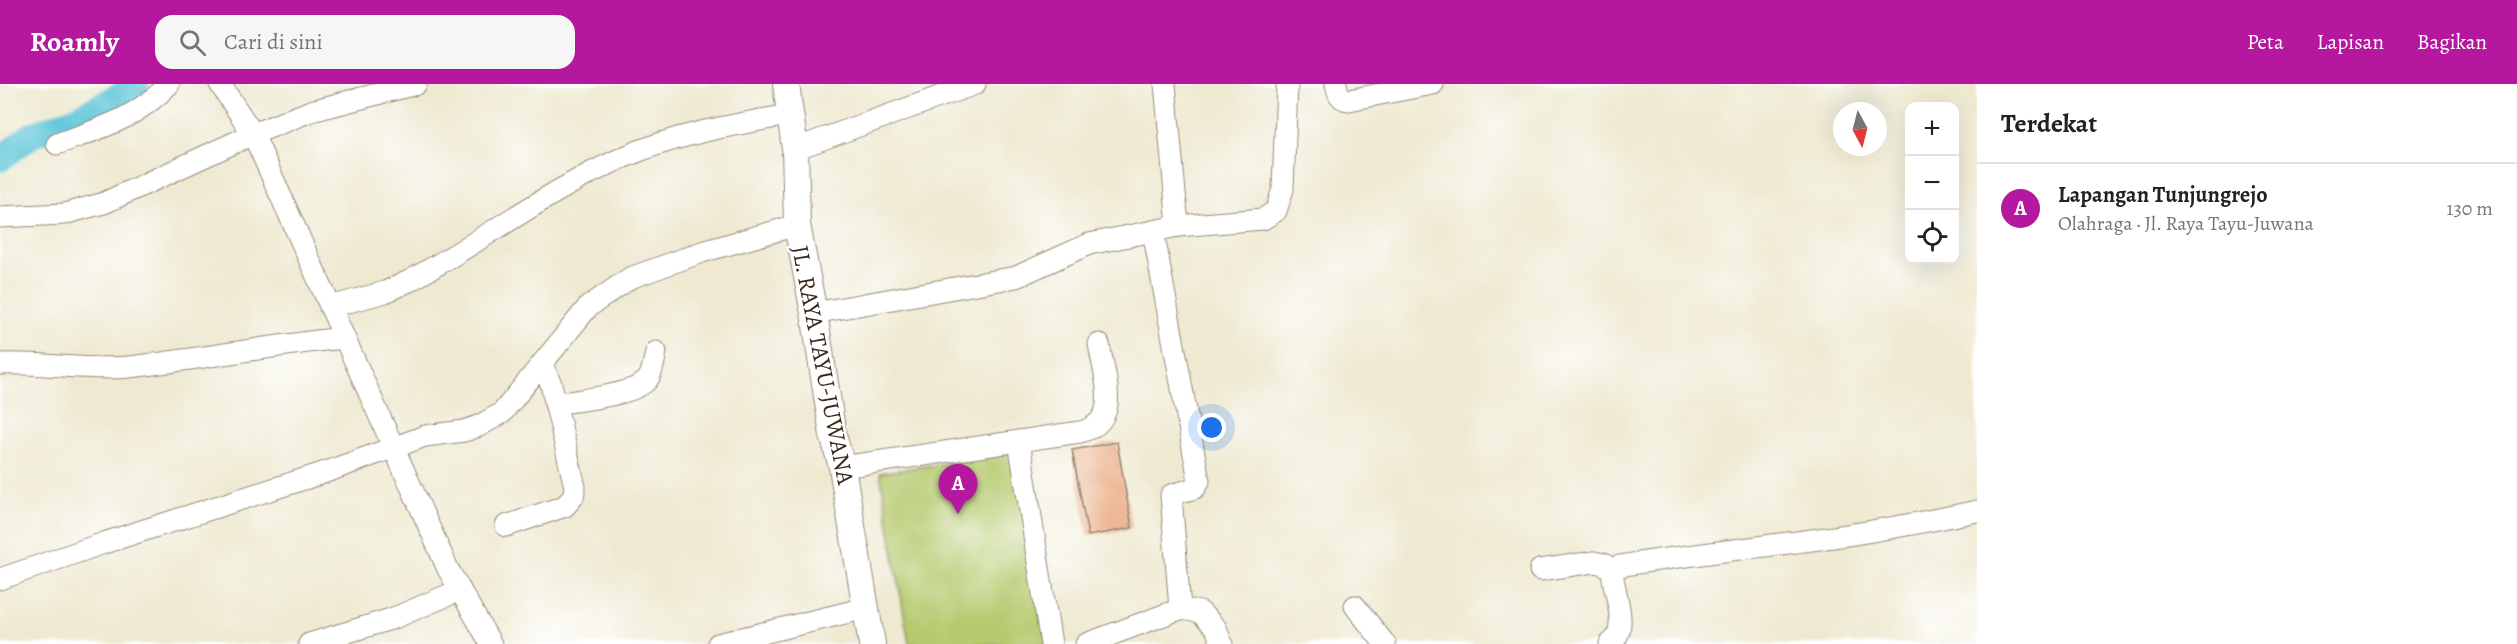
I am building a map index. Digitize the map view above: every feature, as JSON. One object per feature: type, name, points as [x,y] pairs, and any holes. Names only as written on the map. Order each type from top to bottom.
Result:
[{"type":"main road","name":"JL. RAYA TAYU-JUWANA","points":[[786,84],[795,149],[797,225],[872,644]]},
{"type":"street","points":[[57,144],[125,120],[169,84]]},
{"type":"street","points":[[219,84],[253,134],[448,570],[491,644]]},
{"type":"street","points":[[0,217],[64,214],[104,203],[253,134],[311,111],[416,84]]},
{"type":"street","points":[[795,149],[975,84]]},
{"type":"street","points":[[1165,84],[1178,226]]},
{"type":"street","points":[[814,313],[1016,277],[1089,244],[1178,226],[1263,219],[1276,211],[1283,189],[1287,84]]},
{"type":"street","points":[[1336,84],[1339,95],[1349,100],[1433,84]]},
{"type":"street","points":[[330,307],[385,292],[409,281],[567,185],[623,157],[694,132],[789,116]]},
{"type":"street","points":[[0,579],[329,471],[425,436],[464,431],[490,421],[502,413],[542,365],[554,346],[588,307],[630,278],[702,252],[797,225]]},
{"type":"street","points":[[1153,231],[1199,482],[1195,488],[1172,495],[1180,609]]},
{"type":"street","points":[[0,364],[43,363],[102,368],[129,367],[277,345],[344,338]]},
{"type":"street","points":[[842,467],[1080,432],[1095,426],[1101,422],[1107,411],[1099,344]]},
{"type":"street","points":[[555,404],[625,391],[639,386],[651,374],[656,352]]},
{"type":"street","points":[[506,526],[566,506],[573,497],[575,487],[550,384],[542,365]]},
{"type":"street","points":[[1019,441],[1051,644]]},
{"type":"street","points":[[1613,571],[1619,566],[1684,555],[1820,539],[1977,511]]},
{"type":"street","points":[[1540,570],[1594,562],[1604,564],[1613,571],[1620,626],[1619,635],[1610,644]]},
{"type":"street","points":[[309,644],[394,618],[460,590]]},
{"type":"street","points":[[1356,606],[1385,644]]},
{"type":"street","points":[[718,644],[866,608]]},
{"type":"street","points":[[1086,644],[1180,609],[1200,612],[1216,628],[1222,644]]},
{"type":"green space","points":[[1020,452],[1047,644],[909,644],[880,473]]},
{"type":"building","points":[[1117,442],[1132,528],[1088,536],[1072,450]]},
{"type":"waterway","points":[[0,159],[32,135],[77,118],[127,92],[136,84]]},
{"type":"place","name":"Lapangan Tunjungrejo","points":[[958,514]]}]
